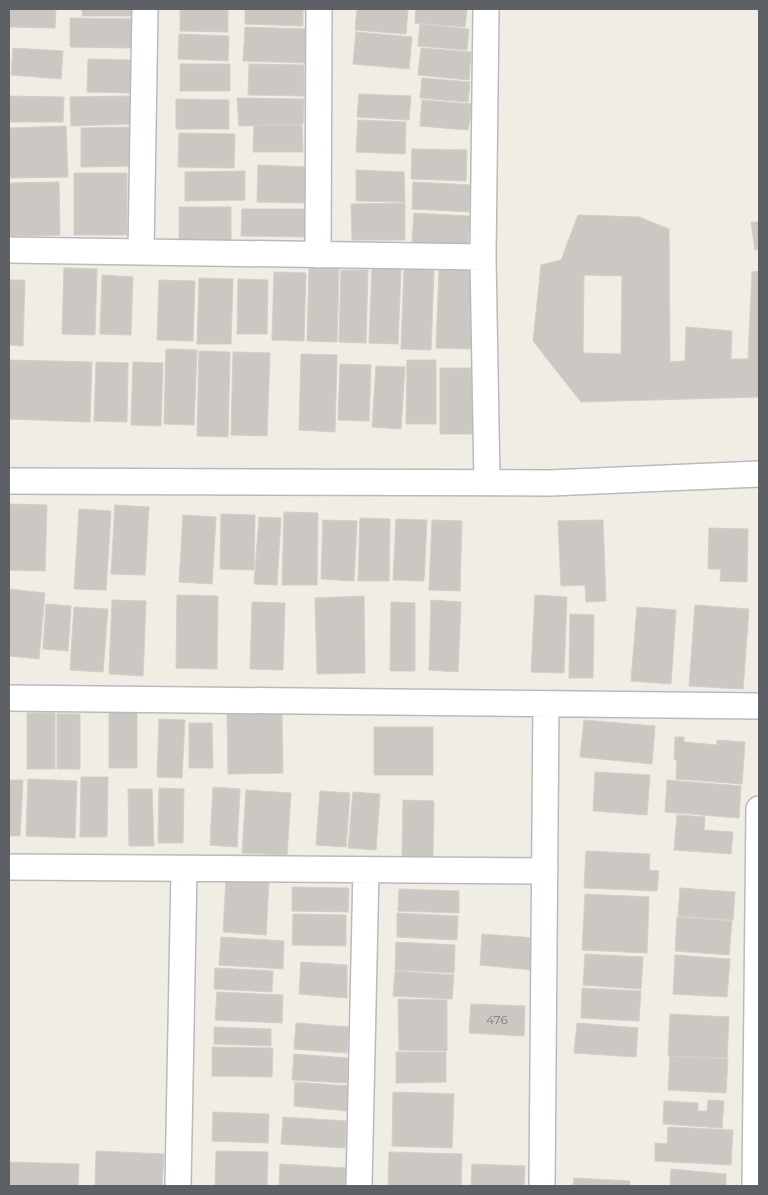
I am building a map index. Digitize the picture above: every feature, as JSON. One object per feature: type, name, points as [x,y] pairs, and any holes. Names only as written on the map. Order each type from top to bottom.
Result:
[{"type":"street","points":[[141,252],[145,9]]},
{"type":"street","points":[[318,255],[319,9]]},
{"type":"street","points":[[486,9],[483,257],[487,482]]},
{"type":"street","points":[[9,250],[483,257]]},
{"type":"street","points":[[9,481],[606,482],[759,474]]},
{"type":"street","points":[[9,698],[759,706]]},
{"type":"street","points":[[542,1186],[546,704]]},
{"type":"street","points":[[755,1186],[759,809]]},
{"type":"street","points":[[9,867],[545,872]]},
{"type":"street","points":[[178,1186],[184,869]]},
{"type":"street","points":[[359,1186],[366,870]]},
{"type":"building","points":[[9,9],[56,9],[55,28],[9,27]]},
{"type":"building","points":[[82,9],[132,9],[132,16],[82,16]]},
{"type":"building","points":[[180,9],[228,9],[228,32],[180,31]]},
{"type":"building","points":[[245,9],[303,9],[303,26],[245,24]]},
{"type":"building","points":[[357,9],[408,9],[406,34],[355,30]]},
{"type":"building","points":[[416,9],[467,9],[465,27],[415,23]]},
{"type":"building","points":[[70,18],[132,19],[132,48],[70,47]]},
{"type":"building","points":[[420,24],[469,29],[467,50],[418,46]]},
{"type":"building","points":[[245,27],[307,29],[306,63],[243,61]]},
{"type":"building","points":[[356,32],[412,37],[409,69],[353,64]]},
{"type":"building","points":[[179,34],[229,36],[228,61],[178,59]]},
{"type":"building","points":[[13,48],[63,51],[61,79],[11,75]]},
{"type":"building","points":[[421,48],[471,52],[469,80],[418,75]]},
{"type":"building","points":[[88,59],[135,60],[134,93],[87,92]]},
{"type":"building","points":[[180,64],[230,64],[230,91],[180,91]]},
{"type":"building","points":[[249,64],[304,65],[304,96],[248,95]]},
{"type":"building","points":[[422,78],[470,82],[468,102],[420,98]]},
{"type":"building","points":[[359,94],[411,96],[409,120],[357,117]]},
{"type":"building","points":[[9,96],[64,97],[63,122],[9,122]]},
{"type":"building","points":[[133,96],[134,124],[71,126],[70,97]]},
{"type":"building","points":[[237,98],[304,99],[303,124],[239,126]]},
{"type":"building","points":[[176,99],[229,100],[229,129],[176,129]]},
{"type":"building","points":[[422,100],[473,104],[468,130],[420,126]]},
{"type":"building","points":[[358,120],[406,122],[405,154],[356,152]]},
{"type":"building","points":[[254,125],[302,125],[303,152],[253,152]]},
{"type":"building","points":[[66,126],[68,177],[9,178],[9,128]]},
{"type":"building","points":[[134,127],[135,166],[81,167],[81,128]]},
{"type":"building","points":[[179,133],[235,134],[234,168],[178,167]]},
{"type":"building","points":[[412,149],[467,150],[466,181],[411,179]]},
{"type":"building","points":[[258,165],[309,167],[308,203],[257,202]]},
{"type":"building","points":[[356,170],[404,172],[405,202],[356,201]]},
{"type":"building","points":[[245,171],[245,200],[185,201],[185,172]]},
{"type":"building","points":[[74,173],[127,173],[127,235],[74,235]]},
{"type":"building","points":[[59,182],[60,235],[9,236],[9,183]]},
{"type":"building","points":[[413,182],[471,185],[469,212],[412,209]]},
{"type":"building","points":[[405,203],[405,240],[352,240],[351,204]]},
{"type":"building","points":[[179,207],[231,207],[231,242],[179,242]]},
{"type":"building","points":[[242,209],[306,209],[305,237],[241,236]]},
{"type":"building","points":[[414,213],[470,216],[468,246],[412,243]]},
{"type":"building","points":[[578,215],[639,217],[669,229],[670,362],[685,361],[686,327],[732,331],[731,359],[748,359],[752,272],[759,271],[759,397],[581,402],[533,341],[541,265],[561,260]],"holes":[[[584,275],[622,276],[621,354],[583,353]]]},
{"type":"building","points":[[751,222],[759,222],[759,249],[755,250]]},
{"type":"building","points":[[372,267],[401,268],[398,344],[369,343]]},
{"type":"building","points":[[64,268],[97,269],[95,335],[62,334]]},
{"type":"building","points":[[309,268],[339,269],[337,342],[307,341]]},
{"type":"building","points":[[439,268],[477,269],[474,349],[436,348]]},
{"type":"building","points":[[404,269],[434,270],[431,350],[401,349]]},
{"type":"building","points":[[341,270],[368,270],[366,343],[339,342]]},
{"type":"building","points":[[274,272],[306,273],[304,341],[272,340]]},
{"type":"building","points":[[102,275],[133,277],[131,335],[100,334]]},
{"type":"building","points":[[199,278],[233,279],[231,344],[197,344]]},
{"type":"building","points":[[238,279],[268,280],[267,334],[237,334]]},
{"type":"building","points":[[9,280],[25,280],[23,346],[9,345]]},
{"type":"building","points":[[159,280],[195,281],[193,341],[157,340]]},
{"type":"building","points":[[166,349],[197,350],[194,425],[164,424]]},
{"type":"building","points":[[199,351],[230,352],[228,437],[197,436]]},
{"type":"building","points":[[233,352],[270,353],[267,436],[231,435]]},
{"type":"building","points":[[301,354],[337,355],[335,432],[299,430]]},
{"type":"building","points":[[9,360],[92,362],[90,422],[9,419]]},
{"type":"building","points":[[407,360],[436,360],[436,424],[406,424]]},
{"type":"building","points":[[96,362],[128,363],[127,422],[94,421]]},
{"type":"building","points":[[133,362],[163,363],[161,426],[131,425]]},
{"type":"building","points":[[340,364],[371,365],[369,421],[338,420]]},
{"type":"building","points":[[376,366],[405,367],[401,429],[372,427]]},
{"type":"building","points":[[440,368],[472,368],[472,434],[440,434]]},
{"type":"building","points":[[9,504],[47,505],[45,571],[9,570]]},
{"type":"building","points":[[115,505],[149,507],[145,575],[111,574]]},
{"type":"building","points":[[79,509],[111,511],[106,590],[74,589]]},
{"type":"building","points":[[284,512],[318,513],[317,585],[282,585]]},
{"type":"building","points":[[221,514],[255,515],[254,570],[220,569]]},
{"type":"building","points":[[183,515],[216,517],[212,584],[179,582]]},
{"type":"building","points":[[259,517],[281,518],[277,585],[254,584]]},
{"type":"building","points":[[360,518],[390,519],[389,581],[358,581]]},
{"type":"building","points":[[396,519],[427,520],[424,581],[393,580]]},
{"type":"building","points":[[323,520],[357,521],[354,581],[321,579]]},
{"type":"building","points":[[432,520],[462,521],[460,591],[429,590]]},
{"type":"building","points":[[603,520],[606,601],[586,602],[585,585],[561,586],[558,521]]},
{"type":"building","points":[[709,528],[748,529],[747,582],[720,581],[721,569],[708,569]]},
{"type":"building","points":[[9,589],[45,593],[39,659],[9,656]]},
{"type":"building","points":[[177,595],[218,596],[217,669],[176,668]]},
{"type":"building","points":[[535,595],[567,597],[564,673],[531,672]]},
{"type":"building","points":[[364,596],[365,673],[317,674],[315,598]]},
{"type":"building","points":[[112,600],[146,601],[143,676],[109,674]]},
{"type":"building","points":[[431,600],[461,602],[458,672],[429,670]]},
{"type":"building","points":[[252,602],[285,603],[283,670],[250,669]]},
{"type":"building","points":[[391,602],[415,603],[415,671],[390,671]]},
{"type":"building","points":[[46,604],[71,606],[68,651],[43,649]]},
{"type":"building","points":[[695,605],[749,609],[743,689],[689,686]]},
{"type":"building","points":[[74,607],[108,609],[103,672],[70,670]]},
{"type":"building","points":[[637,607],[676,610],[671,684],[631,681]]},
{"type":"building","points":[[570,614],[594,615],[593,678],[569,678]]},
{"type":"building","points":[[109,712],[137,713],[137,768],[109,768]]},
{"type":"building","points":[[27,713],[55,713],[55,769],[27,769]]},
{"type":"building","points":[[57,714],[80,714],[80,769],[57,769]]},
{"type":"building","points":[[227,714],[282,714],[283,773],[228,774]]},
{"type":"building","points":[[159,719],[185,720],[182,778],[157,777]]},
{"type":"building","points":[[584,720],[655,726],[652,764],[580,757]]},
{"type":"building","points":[[189,723],[212,723],[213,768],[189,768]]},
{"type":"building","points":[[374,727],[433,727],[433,775],[374,775]]},
{"type":"building","points":[[675,737],[684,737],[684,742],[717,745],[717,740],[745,742],[742,784],[676,779],[677,760],[674,760]]},
{"type":"building","points":[[595,772],[650,775],[647,815],[593,811]]},
{"type":"building","points":[[81,777],[108,777],[107,837],[80,837]]},
{"type":"building","points":[[28,779],[77,781],[75,838],[26,836]]},
{"type":"building","points":[[9,780],[23,780],[20,836],[9,836]]},
{"type":"building","points":[[667,780],[741,786],[739,818],[665,812]]},
{"type":"building","points":[[213,787],[240,789],[237,847],[210,845]]},
{"type":"building","points":[[159,788],[184,789],[183,843],[158,843]]},
{"type":"building","points":[[128,789],[152,789],[154,846],[129,846]]},
{"type":"building","points":[[246,790],[291,793],[287,855],[242,853]]},
{"type":"building","points":[[320,791],[350,793],[346,847],[316,845]]},
{"type":"building","points":[[353,792],[380,794],[376,850],[348,848]]},
{"type":"building","points":[[403,800],[434,801],[433,857],[402,856]]},
{"type":"building","points":[[677,815],[705,817],[704,830],[733,832],[731,854],[674,850]]},
{"type":"building","points":[[586,851],[650,854],[649,870],[659,871],[657,891],[584,888]]},
{"type":"building","points":[[226,879],[269,882],[266,935],[223,932]]},
{"type":"building","points":[[292,887],[349,888],[348,912],[292,911]]},
{"type":"building","points":[[680,888],[735,892],[733,920],[678,916]]},
{"type":"building","points":[[399,889],[459,891],[459,913],[398,911]]},
{"type":"building","points":[[585,894],[649,897],[647,953],[582,950]]},
{"type":"building","points":[[397,913],[458,916],[457,940],[397,937]]},
{"type":"building","points":[[293,914],[346,915],[346,946],[292,945]]},
{"type":"building","points":[[677,917],[732,921],[729,955],[675,951]]},
{"type":"building","points":[[482,934],[535,938],[532,970],[480,965]]},
{"type":"building","points":[[221,937],[284,941],[283,969],[219,965]]},
{"type":"building","points":[[396,942],[455,945],[454,973],[395,970]]},
{"type":"building","points":[[585,954],[643,957],[641,989],[583,985]]},
{"type":"building","points":[[675,955],[730,959],[727,997],[673,994]]},
{"type":"building","points":[[301,962],[347,965],[347,998],[299,994]]},
{"type":"building","points":[[215,968],[273,971],[272,992],[214,989]]},
{"type":"building","points":[[395,971],[454,975],[452,999],[393,996]]},
{"type":"building","points":[[582,988],[641,991],[639,1021],[581,1018]]},
{"type":"building","points":[[217,992],[283,995],[282,1023],[215,1020]]},
{"type":"building","points":[[398,999],[447,1000],[447,1051],[399,1050]]},
{"type":"building","points":[[471,1004],[525,1006],[524,1036],[469,1033]]},
{"type":"building","points":[[670,1014],[729,1017],[727,1058],[668,1056]]},
{"type":"building","points":[[296,1023],[349,1027],[347,1053],[294,1049]]},
{"type":"building","points":[[577,1023],[638,1028],[636,1057],[574,1053]]},
{"type":"building","points":[[214,1027],[271,1029],[271,1046],[214,1044]]},
{"type":"building","points":[[212,1047],[273,1048],[272,1077],[212,1076]]},
{"type":"building","points":[[396,1052],[446,1052],[446,1082],[396,1083]]},
{"type":"building","points":[[294,1054],[348,1058],[347,1083],[292,1080]]},
{"type":"building","points":[[670,1056],[728,1059],[726,1093],[668,1090]]},
{"type":"building","points":[[295,1082],[349,1086],[347,1111],[294,1106]]},
{"type":"building","points":[[393,1092],[454,1094],[452,1148],[392,1146]]},
{"type":"building","points":[[708,1100],[724,1101],[722,1128],[663,1124],[664,1101],[698,1103],[698,1111],[707,1111]]},
{"type":"building","points":[[213,1112],[269,1114],[268,1143],[212,1141]]},
{"type":"building","points":[[283,1117],[346,1121],[345,1148],[281,1144]]},
{"type":"building","points":[[668,1127],[733,1130],[731,1165],[655,1161],[655,1143],[667,1144]]},
{"type":"building","points":[[96,1151],[164,1154],[162,1186],[95,1186]]},
{"type":"building","points":[[216,1151],[268,1152],[267,1186],[215,1186]]},
{"type":"building","points":[[389,1152],[462,1154],[461,1186],[388,1186]]},
{"type":"building","points":[[9,1162],[79,1164],[78,1186],[9,1186]]},
{"type":"building","points":[[280,1164],[347,1168],[345,1186],[279,1186]]},
{"type":"building","points":[[472,1164],[525,1166],[524,1186],[471,1186]]},
{"type":"building","points":[[671,1169],[726,1174],[726,1186],[670,1186]]},
{"type":"building","points":[[574,1178],[630,1181],[630,1186],[573,1186]]}]
